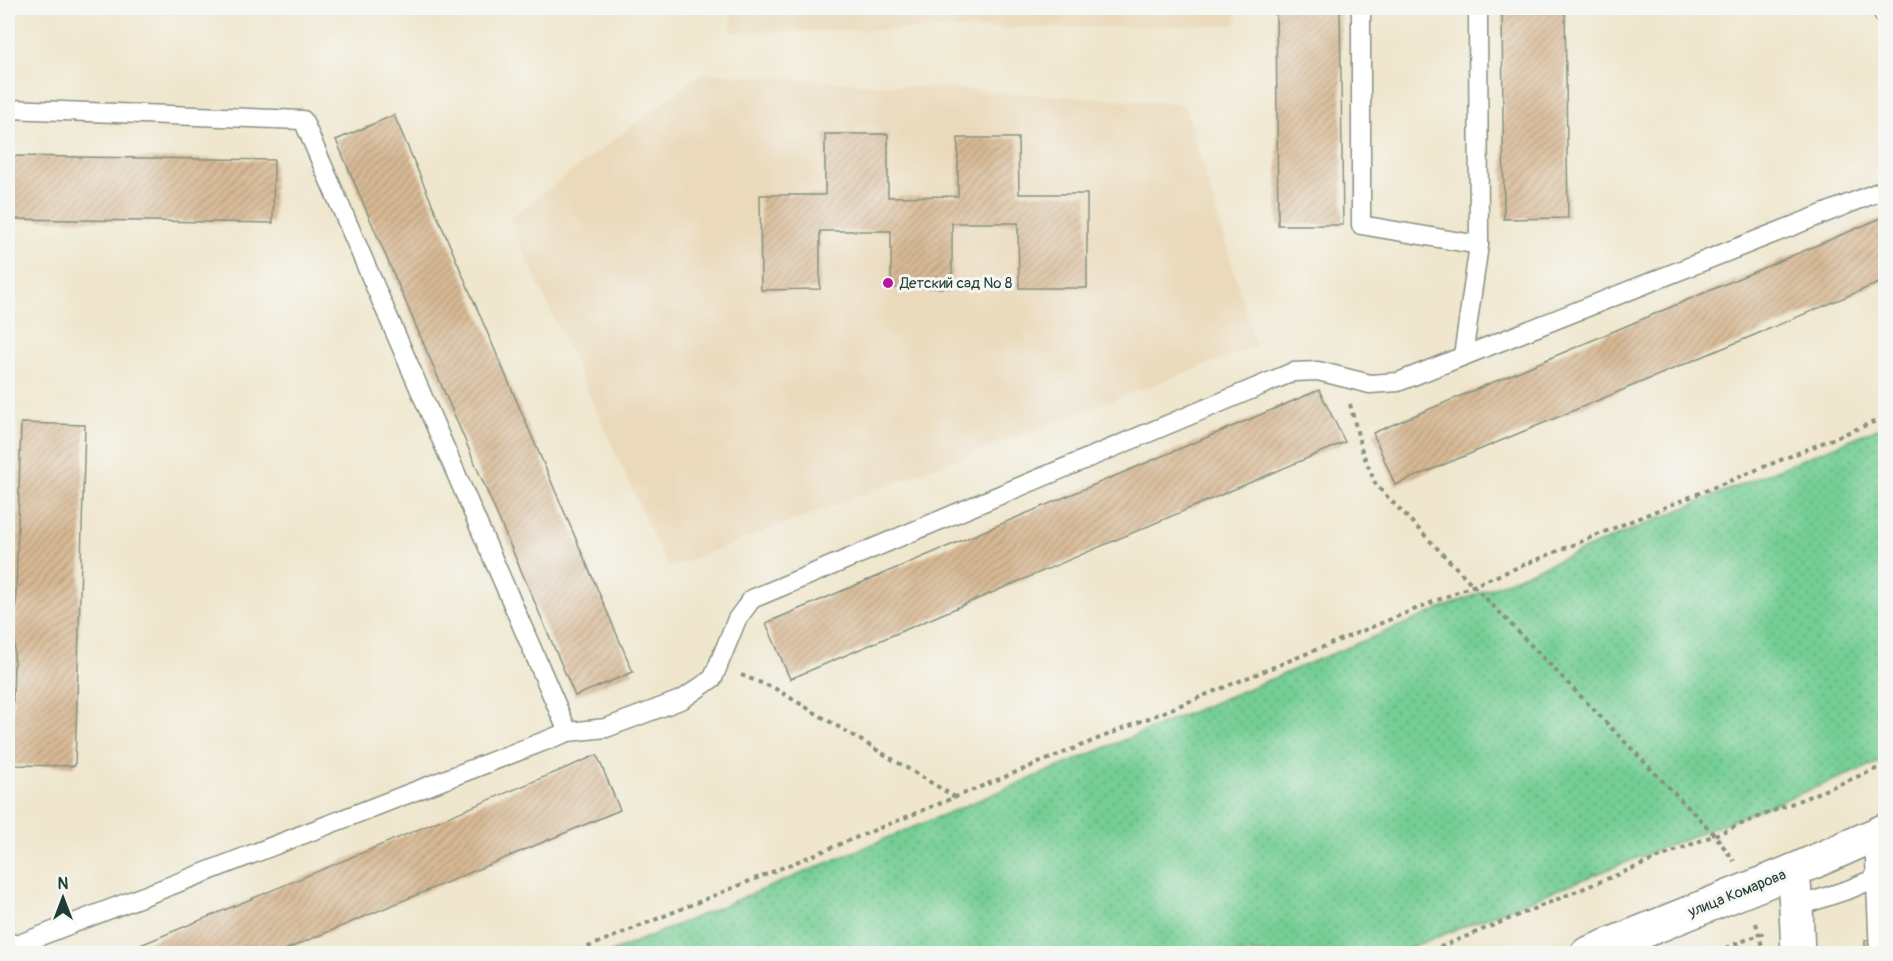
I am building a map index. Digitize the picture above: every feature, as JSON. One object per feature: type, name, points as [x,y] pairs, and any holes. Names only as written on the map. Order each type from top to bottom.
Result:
[{"type":"main road","name":"улица Комарова","points":[[1587,954],[1632,945],[1880,833]]},
{"type":"main road","points":[[1793,871],[1798,954]]},
{"type":"lane","points":[[1361,8],[1361,225],[1479,244]]},
{"type":"lane","points":[[1463,356],[1479,244],[1478,8]]},
{"type":"lane","points":[[1881,8],[1886,19]]},
{"type":"lane","points":[[8,109],[303,120],[568,732]]},
{"type":"lane","points":[[8,942],[17,945],[568,732],[606,729],[683,699],[713,678],[737,619],[752,598],[1293,372],[1318,371],[1370,384],[1398,382],[1886,189]]},
{"type":"lane","points":[[1879,954],[1880,833]]},
{"type":"lane","points":[[1796,907],[1880,876]]},
{"type":"path","points":[[1344,377],[1362,452],[1376,485],[1715,834],[1736,863]]},
{"type":"path","points":[[571,954],[1886,417]]},
{"type":"path","points":[[718,666],[774,688],[955,797]]},
{"type":"path","points":[[1423,954],[1886,765]]},
{"type":"path","points":[[1756,923],[1764,954]]},
{"type":"path","points":[[1708,954],[1759,934]]},
{"type":"shaded area","points":[[732,8],[1237,8],[1236,25],[731,32]]},
{"type":"shaded area","name":"Детский сад № 8","points":[[702,73],[1184,104],[1256,346],[668,568],[509,219]]},
{"type":"green space","points":[[1885,425],[1885,760],[1397,953],[609,953]]},
{"type":"building","points":[[1276,8],[1340,8],[1343,225],[1278,225]]},
{"type":"building","points":[[1502,8],[1565,8],[1568,218],[1504,219]]},
{"type":"building","points":[[394,115],[633,672],[575,696],[336,140]]},
{"type":"building","points":[[825,134],[888,134],[888,197],[958,196],[958,138],[1018,138],[1019,194],[1087,194],[1087,288],[1019,288],[1018,223],[952,223],[952,288],[891,288],[891,231],[820,231],[820,289],[761,290],[760,195],[825,195]]},
{"type":"building","points":[[8,156],[274,160],[273,223],[8,219]]},
{"type":"building","points":[[1886,216],[1886,280],[1395,485],[1373,433]]},
{"type":"building","points":[[1319,390],[1345,442],[790,679],[766,623]]},
{"type":"building","points":[[21,423],[85,425],[75,766],[11,765]]},
{"type":"building","points":[[597,755],[620,810],[275,954],[119,954]]},
{"type":"building","points":[[1886,939],[1886,954],[1865,954],[1865,940]]},
{"type":"place","name":"Детский сад № 8","points":[[888,283]]}]
